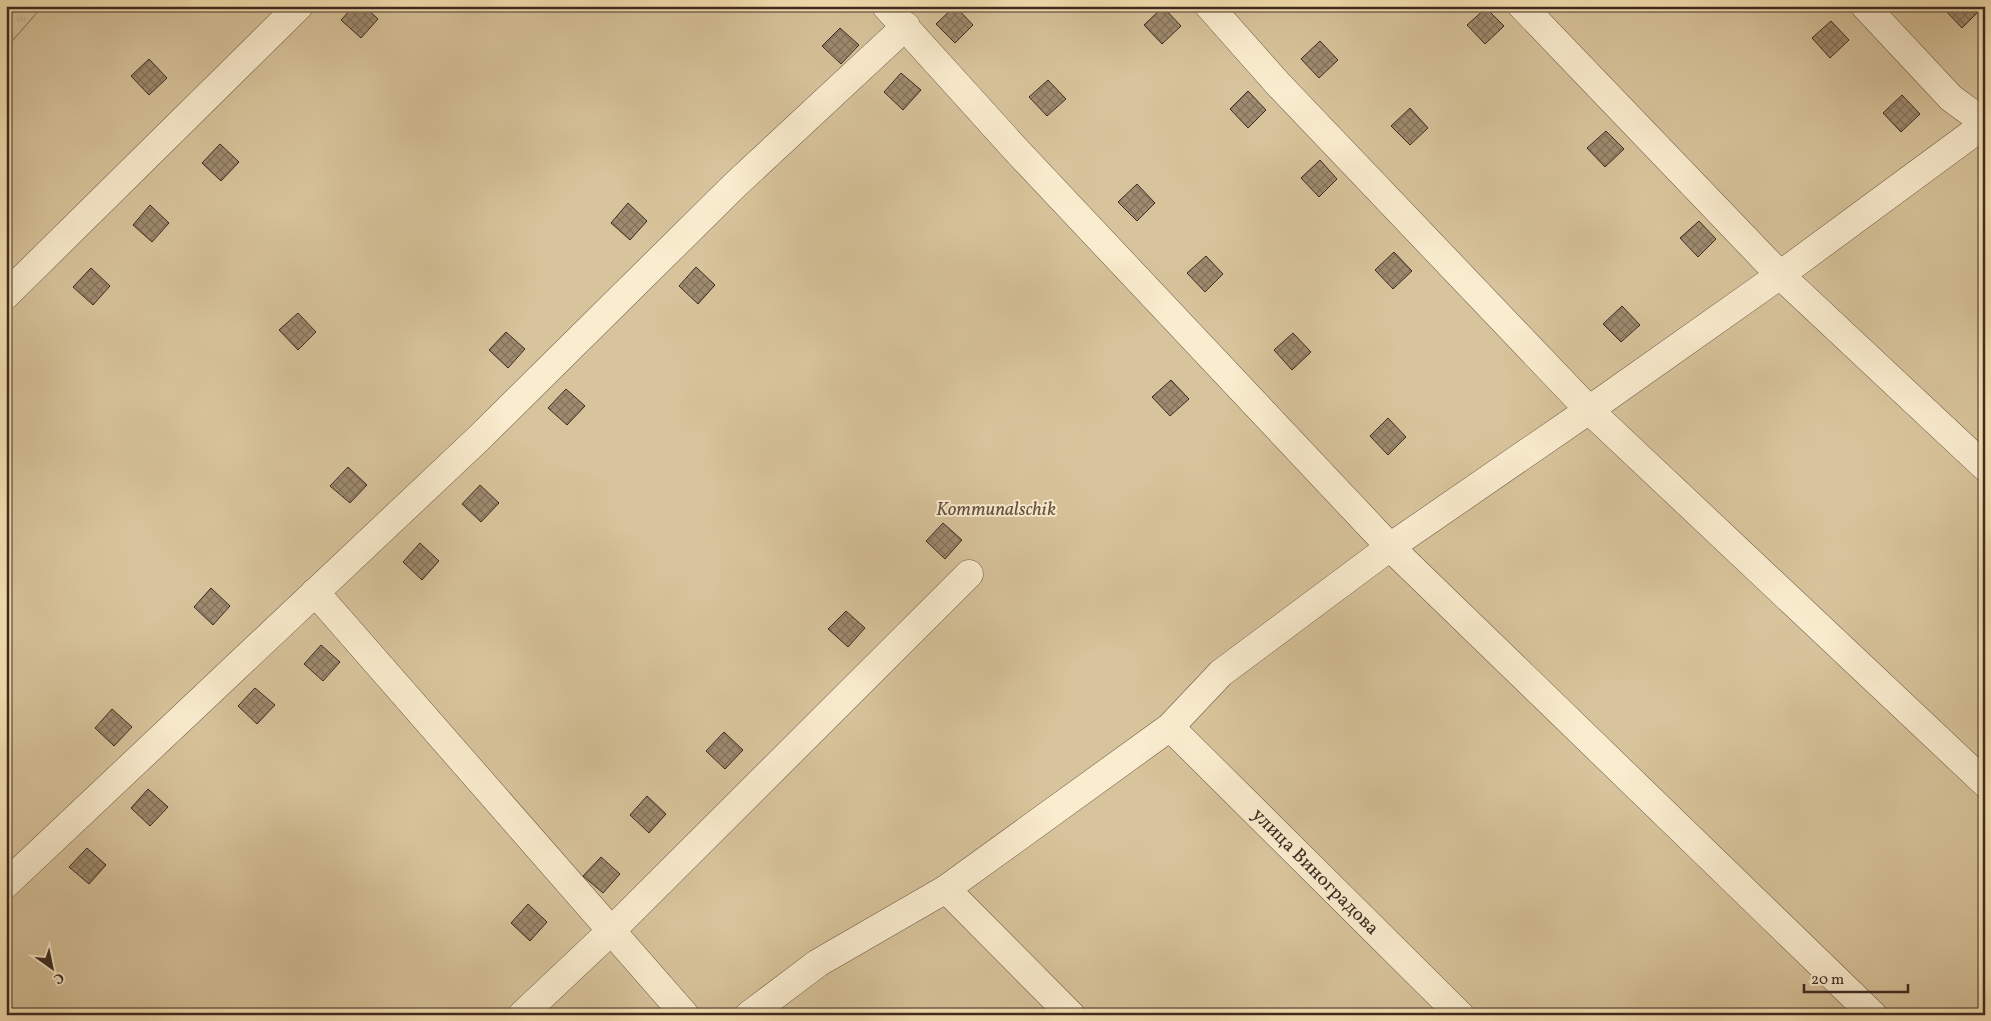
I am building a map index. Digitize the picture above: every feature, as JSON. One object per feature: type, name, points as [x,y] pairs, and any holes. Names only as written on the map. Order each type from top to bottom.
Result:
[{"type":"street","points":[[6,295],[298,6]]},
{"type":"street","points":[[886,6],[1025,159],[1390,547],[1873,1015]]},
{"type":"street","points":[[1209,6],[1279,85],[1589,410],[1985,783]]},
{"type":"street","points":[[1522,6],[1780,275],[1985,467]]},
{"type":"street","points":[[750,1015],[818,964],[946,889],[1170,728],[1221,673],[1390,547],[1780,275],[1985,124],[1951,98],[1865,6]]},
{"type":"street","points":[[6,884],[478,439],[735,185],[906,26]]},
{"type":"street","points":[[522,1015],[611,932],[969,574]]},
{"type":"street","points":[[315,592],[611,932],[686,1015]]},
{"type":"street","name":"улица Виноградова","points":[[1170,728],[1460,1015]]},
{"type":"street","points":[[946,889],[1071,1015]]},
{"type":"green space","points":[[6,6],[43,6],[6,48]]},
{"type":"green space","name":"Kommunalschik","points":[[43,6],[1985,6],[1985,1015],[6,1015],[6,48]]},
{"type":"building","points":[[354,6],[364,6],[378,19],[361,38],[341,20]]},
{"type":"building","points":[[955,6],[973,25],[955,43],[936,24]]},
{"type":"building","points":[[1946,6],[1977,6],[1980,10],[1962,28],[1944,9]]},
{"type":"building","points":[[1163,7],[1181,26],[1162,44],[1144,25]]},
{"type":"building","points":[[1486,8],[1504,26],[1485,44],[1467,25]]},
{"type":"building","points":[[1831,21],[1849,40],[1830,58],[1812,38]]},
{"type":"building","points":[[840,28],[859,45],[841,64],[822,46]]},
{"type":"building","points":[[1320,41],[1338,60],[1319,78],[1301,59]]},
{"type":"building","points":[[149,59],[167,78],[149,95],[131,76]]},
{"type":"building","points":[[901,73],[921,90],[903,110],[884,92]]},
{"type":"building","points":[[1048,80],[1066,99],[1047,116],[1029,97]]},
{"type":"building","points":[[1248,91],[1266,110],[1248,128],[1230,109]]},
{"type":"building","points":[[1902,95],[1920,114],[1901,132],[1883,113]]},
{"type":"building","points":[[1410,108],[1428,128],[1410,145],[1391,126]]},
{"type":"building","points":[[1606,131],[1624,149],[1605,167],[1587,148]]},
{"type":"building","points":[[220,144],[239,162],[221,181],[202,163]]},
{"type":"building","points":[[1320,160],[1337,179],[1319,197],[1301,178]]},
{"type":"building","points":[[1137,184],[1155,203],[1137,221],[1118,202]]},
{"type":"building","points":[[628,203],[647,221],[630,240],[611,223]]},
{"type":"building","points":[[150,205],[169,223],[152,242],[133,225]]},
{"type":"building","points":[[1699,221],[1716,239],[1698,257],[1680,238]]},
{"type":"building","points":[[1394,252],[1412,271],[1393,289],[1375,270]]},
{"type":"building","points":[[1206,256],[1223,274],[1205,292],[1187,273]]},
{"type":"building","points":[[696,267],[715,285],[698,304],[679,286]]},
{"type":"building","points":[[91,268],[110,286],[93,305],[73,287]]},
{"type":"building","points":[[1622,306],[1640,325],[1621,342],[1603,324]]},
{"type":"building","points":[[298,313],[316,332],[298,350],[279,330]]},
{"type":"building","points":[[506,332],[525,349],[508,368],[489,350]]},
{"type":"building","points":[[1293,333],[1311,352],[1292,370],[1274,350]]},
{"type":"building","points":[[1171,380],[1189,399],[1170,416],[1152,397]]},
{"type":"building","points":[[566,389],[585,406],[567,425],[548,408]]},
{"type":"building","points":[[1388,418],[1406,437],[1388,455],[1370,436]]},
{"type":"building","points":[[348,467],[367,485],[350,503],[330,486]]},
{"type":"building","points":[[480,485],[499,503],[481,522],[462,504]]},
{"type":"building","points":[[943,523],[962,540],[945,559],[926,541]]},
{"type":"building","points":[[420,543],[439,561],[422,580],[403,562]]},
{"type":"building","points":[[211,588],[230,606],[213,625],[194,607]]},
{"type":"building","points":[[846,611],[865,628],[848,647],[828,629]]},
{"type":"building","points":[[321,645],[340,662],[323,681],[304,664]]},
{"type":"building","points":[[255,688],[275,705],[257,724],[238,706]]},
{"type":"building","points":[[112,709],[132,727],[114,746],[95,728]]},
{"type":"building","points":[[724,732],[743,750],[725,769],[706,751]]},
{"type":"building","points":[[148,789],[168,807],[150,826],[131,808]]},
{"type":"building","points":[[647,796],[666,814],[649,833],[630,815]]},
{"type":"building","points":[[87,848],[106,865],[89,884],[69,867]]},
{"type":"building","points":[[601,857],[620,874],[603,893],[583,876]]},
{"type":"building","points":[[528,904],[547,922],[530,941],[511,923]]}]
